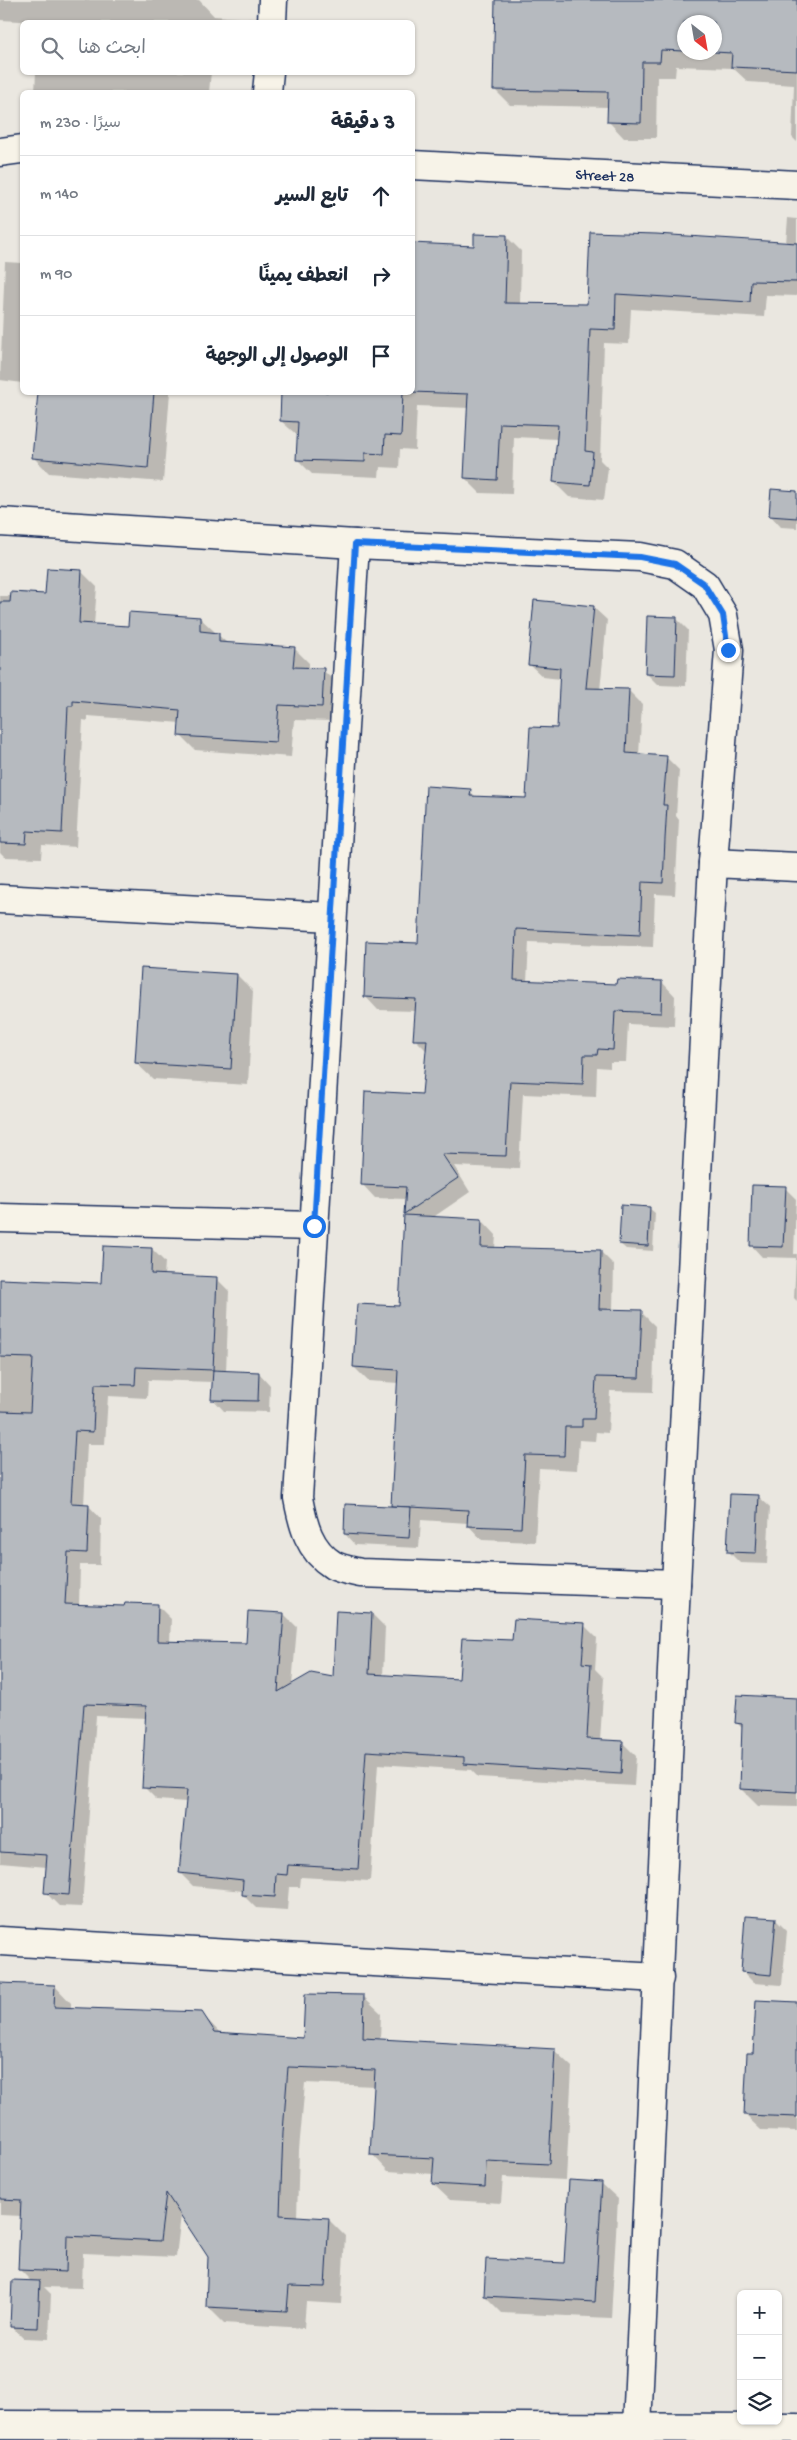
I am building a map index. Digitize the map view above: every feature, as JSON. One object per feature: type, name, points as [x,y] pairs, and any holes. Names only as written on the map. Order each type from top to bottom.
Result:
[{"type":"street","points":[[272,20],[273,0]]},
{"type":"street","points":[[268,90],[269,75]]},
{"type":"street","points":[[0,152],[20,149]]},
{"type":"street","name":"Street 28","points":[[415,165],[797,185]]},
{"type":"street","points":[[0,522],[355,544],[640,557],[675,564],[704,584],[723,615],[728,650],[713,863],[676,1584],[637,2427]]},
{"type":"street","points":[[355,544],[298,1498],[303,1525],[314,1548],[334,1566],[360,1573],[676,1584]]},
{"type":"street","points":[[713,863],[797,867]]},
{"type":"street","points":[[0,899],[332,916]]},
{"type":"street","points":[[0,1218],[314,1226]]},
{"type":"street","points":[[0,1941],[659,1978]]},
{"type":"street","points":[[0,2425],[797,2428]]},
{"type":"building","points":[[495,0],[797,0],[797,70],[731,67],[732,53],[722,52],[722,15],[677,15],[677,51],[661,50],[660,62],[642,62],[641,123],[607,122],[608,92],[493,90]]},
{"type":"building","points":[[590,232],[656,234],[797,243],[797,282],[751,281],[750,302],[616,294],[615,330],[590,329],[585,451],[593,452],[590,485],[553,482],[558,425],[500,423],[497,480],[464,478],[468,394],[415,392],[415,243],[474,246],[474,234],[507,235],[505,303],[587,304]]},
{"type":"building","points":[[38,395],[154,395],[148,468],[32,458]]},
{"type":"building","points":[[281,395],[403,395],[401,436],[385,435],[384,454],[365,453],[365,462],[296,460],[298,422],[280,421]]},
{"type":"building","points":[[771,489],[797,491],[797,518],[769,516]]},
{"type":"building","points":[[47,568],[82,570],[79,623],[128,626],[129,612],[200,617],[200,631],[219,633],[219,642],[295,647],[293,667],[324,668],[322,707],[279,705],[276,742],[178,736],[180,710],[73,701],[73,706],[68,706],[62,833],[27,831],[26,844],[0,843],[0,602],[10,602],[11,592],[45,594]]},
{"type":"building","points":[[534,600],[594,606],[586,688],[629,689],[626,753],[667,756],[663,805],[667,805],[663,883],[642,882],[640,935],[516,929],[514,980],[616,984],[617,979],[662,981],[661,1013],[615,1011],[613,1050],[598,1049],[597,1055],[584,1055],[583,1084],[510,1081],[506,1156],[442,1154],[458,1178],[404,1214],[406,1187],[361,1185],[365,1091],[422,1094],[427,1040],[413,1040],[416,999],[364,997],[366,941],[418,943],[426,786],[471,789],[470,796],[526,798],[530,727],[557,728],[560,668],[528,665]]},
{"type":"building","points":[[647,616],[677,617],[675,675],[645,674]]},
{"type":"building","points":[[141,968],[237,974],[231,1069],[135,1063]]},
{"type":"building","points":[[752,1185],[786,1186],[783,1247],[750,1246]]},
{"type":"building","points":[[621,1205],[650,1207],[648,1246],[619,1244]]},
{"type":"building","points":[[404,1215],[482,1219],[481,1247],[601,1250],[599,1309],[642,1310],[639,1378],[596,1377],[594,1419],[582,1419],[582,1427],[565,1427],[564,1456],[525,1455],[521,1528],[467,1526],[468,1510],[391,1506],[398,1370],[353,1367],[357,1304],[399,1306]]},
{"type":"building","points":[[103,1246],[152,1248],[151,1274],[217,1277],[213,1370],[136,1367],[135,1385],[95,1384],[93,1432],[75,1431],[71,1503],[89,1504],[87,1553],[68,1552],[65,1604],[124,1606],[125,1603],[158,1604],[157,1641],[246,1643],[248,1611],[284,1613],[278,1692],[311,1673],[333,1677],[336,1611],[372,1613],[369,1674],[459,1679],[462,1638],[512,1640],[514,1619],[585,1623],[582,1663],[591,1664],[587,1739],[623,1741],[621,1774],[464,1764],[464,1757],[366,1751],[358,1869],[288,1865],[287,1875],[276,1874],[275,1897],[242,1895],[243,1880],[179,1873],[187,1790],[142,1788],[146,1706],[84,1704],[69,1895],[44,1893],[47,1855],[0,1852],[0,1411],[30,1412],[33,1358],[0,1357],[0,1279],[101,1283]]},
{"type":"building","points":[[213,1370],[259,1372],[258,1401],[211,1400]]},
{"type":"building","points":[[730,1494],[759,1495],[756,1553],[727,1552]]},
{"type":"building","points":[[345,1504],[411,1507],[409,1538],[344,1534]]},
{"type":"building","points":[[737,1695],[797,1698],[797,1792],[740,1789],[742,1724],[735,1723]]},
{"type":"building","points":[[745,1916],[776,1918],[771,1975],[741,1972]]},
{"type":"building","points":[[0,1983],[55,1985],[54,2007],[202,2012],[215,2032],[303,2038],[305,1994],[364,1995],[363,2038],[555,2049],[549,2164],[486,2161],[485,2187],[432,2184],[434,2158],[370,2155],[375,2070],[288,2067],[280,2215],[329,2218],[325,2287],[289,2286],[287,2311],[206,2307],[208,2257],[166,2193],[160,2241],[67,2236],[66,2272],[18,2270],[21,2200],[0,2199]]},
{"type":"building","points":[[756,2000],[797,2002],[797,2117],[744,2115],[747,2053],[753,2053]]},
{"type":"building","points":[[569,2180],[602,2182],[595,2302],[484,2296],[486,2259],[564,2263]]},
{"type":"building","points":[[12,2280],[40,2281],[38,2328],[10,2327]]},
{"type":"route","points":[[314,1226],[355,544],[640,557],[675,564],[704,584],[723,615],[728,650]]}]
